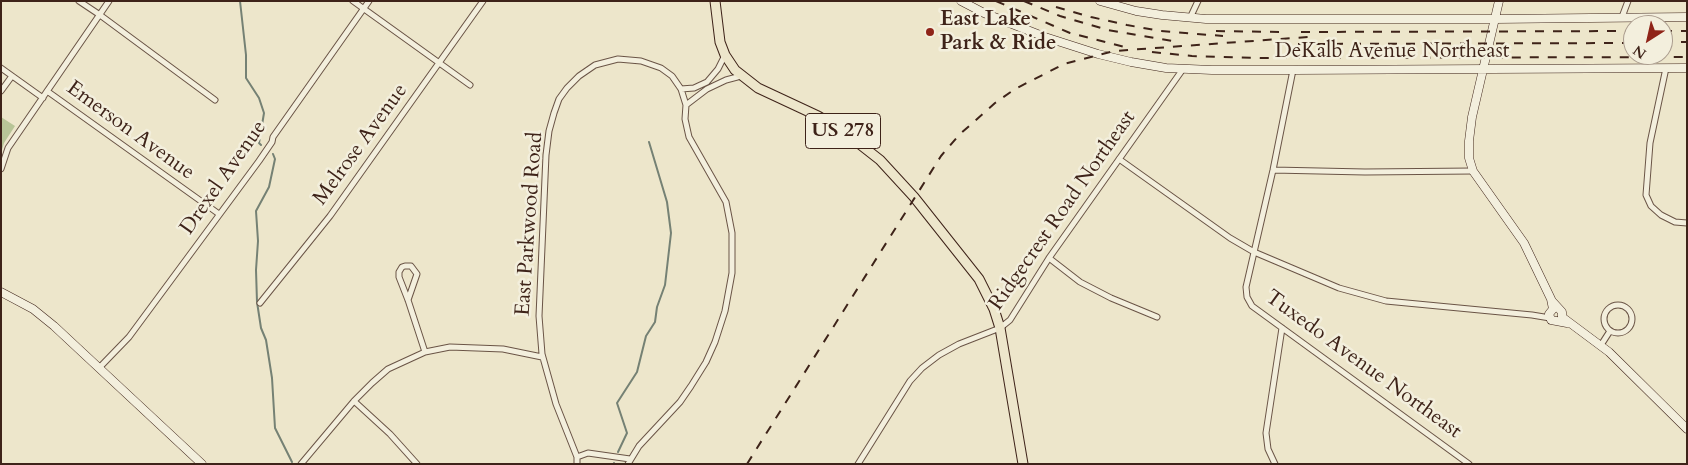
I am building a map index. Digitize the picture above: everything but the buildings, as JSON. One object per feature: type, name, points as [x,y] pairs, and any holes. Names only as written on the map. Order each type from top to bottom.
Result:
[{"type":"main road","name":"US 278","points":[[715,1],[718,30],[724,55],[741,76],[758,88],[818,116],[843,131],[880,160],[914,197],[979,279],[994,309],[1000,328],[1023,464]]},
{"type":"street","points":[[79,1],[215,100]]},
{"type":"street","points":[[1,169],[8,148],[109,1]]},
{"type":"street","points":[[353,1],[470,85]]},
{"type":"street","name":"Drexel Avenue","points":[[100,368],[128,337],[259,161],[272,142],[273,137],[369,1]]},
{"type":"street","name":"Melrose Avenue","points":[[260,303],[330,216],[483,1]]},
{"type":"street","name":"DeKalb Avenue Northeast","points":[[961,1],[1018,27],[1098,54],[1148,65],[1183,69],[1484,70],[1687,68]]},
{"type":"street","points":[[1100,1],[1136,10],[1190,18],[1495,19],[1687,17]]},
{"type":"street","points":[[1190,18],[1198,1]]},
{"type":"street","points":[[1500,1],[1469,141],[1469,158],[1472,171],[1524,242],[1556,309],[1562,312],[1561,319]]},
{"type":"street","points":[[1622,17],[1628,1]]},
{"type":"street","points":[[577,457],[588,453],[629,462],[639,446],[686,394],[706,362],[721,325],[732,273],[732,233],[728,210],[717,184],[689,137],[685,119],[686,105],[681,89],[694,88],[707,82],[718,69],[724,55]]},
{"type":"street","name":"East Parkwood Road","points":[[578,464],[556,404],[542,357],[539,316],[545,171],[549,131],[559,99],[579,76],[595,65],[618,59],[641,61],[661,68],[672,76],[681,89]]},
{"type":"street","points":[[1,68],[43,98]]},
{"type":"street","points":[[1666,68],[1650,143],[1646,195],[1651,206],[1661,215],[1675,222],[1687,223]]},
{"type":"street","name":"Ridgecrest Road Northeast","points":[[858,464],[910,380],[922,368],[939,355],[959,344],[1000,328],[1010,320],[1049,258],[1183,69]]},
{"type":"street","points":[[1254,252],[1293,70]]},
{"type":"street","points":[[1,91],[12,76]]},
{"type":"street","points":[[686,105],[707,88],[741,76]]},
{"type":"street","name":"Emerson Avenue","points":[[48,91],[219,214]]},
{"type":"street","points":[[1119,159],[1230,238],[1254,252],[1340,288],[1386,301],[1532,315],[1550,318],[1554,322],[1561,319]]},
{"type":"street","points":[[1273,170],[1365,172],[1472,171]]},
{"type":"street","name":"Tuxedo Avenue Northeast","points":[[1254,252],[1246,287],[1247,298],[1252,306],[1469,464]]},
{"type":"street","points":[[1049,258],[1080,282],[1111,298],[1158,317]]},
{"type":"street","points":[[408,300],[417,274],[411,266],[402,266],[398,272],[425,352]]},
{"type":"street","points":[[1,292],[24,304],[47,320],[202,464]]},
{"type":"street","points":[[1615,304],[1626,308],[1632,317],[1632,323],[1629,328],[1619,333],[1610,331],[1603,321],[1603,315],[1606,310],[1615,304]]},
{"type":"street","points":[[1550,318],[1549,314],[1556,309]]},
{"type":"street","points":[[1561,319],[1600,345],[1632,373],[1687,429]]},
{"type":"street","points":[[1275,464],[1268,449],[1266,432],[1282,328]]},
{"type":"street","points":[[1600,345],[1610,331]]},
{"type":"street","points":[[301,464],[354,401],[388,368],[425,352],[450,347],[503,349],[542,357]]},
{"type":"street","points":[[354,401],[390,434],[417,464]]},
{"type":"green space","points":[[1,117],[15,126],[4,143],[1,153]]},
{"type":"waterway","points":[[240,1],[246,55],[246,78],[259,98],[264,113],[259,143],[261,145]]},
{"type":"waterway","points":[[618,452],[627,433],[617,403],[637,372],[646,336],[655,322],[657,307],[665,285],[671,233],[667,202],[649,142]]},
{"type":"waterway","points":[[273,154],[275,159],[269,187],[256,211],[258,241],[256,270],[257,302],[272,378],[275,428],[292,462]]},
{"type":"railway","points":[[996,1],[1070,33],[1125,47]]},
{"type":"railway","points":[[1024,1],[1060,16],[1108,30],[1173,41]]},
{"type":"railway","points":[[1056,7],[1091,17],[1160,31],[1223,36]]},
{"type":"railway","points":[[1216,31],[1281,32]]},
{"type":"railway","points":[[1301,32],[1623,31]]},
{"type":"railway","points":[[1673,31],[1687,31]]},
{"type":"railway","points":[[747,464],[941,156],[959,135],[995,103],[1015,89],[1064,64],[1114,51],[1308,37]]},
{"type":"railway","points":[[1673,42],[1687,42]]},
{"type":"railway","points":[[1298,44],[1623,43]]},
{"type":"railway","points":[[1152,52],[1192,56],[1260,58],[1687,57]]},
{"type":"place","name":"East Lake Park & Ride","points":[[930,32]]}]
